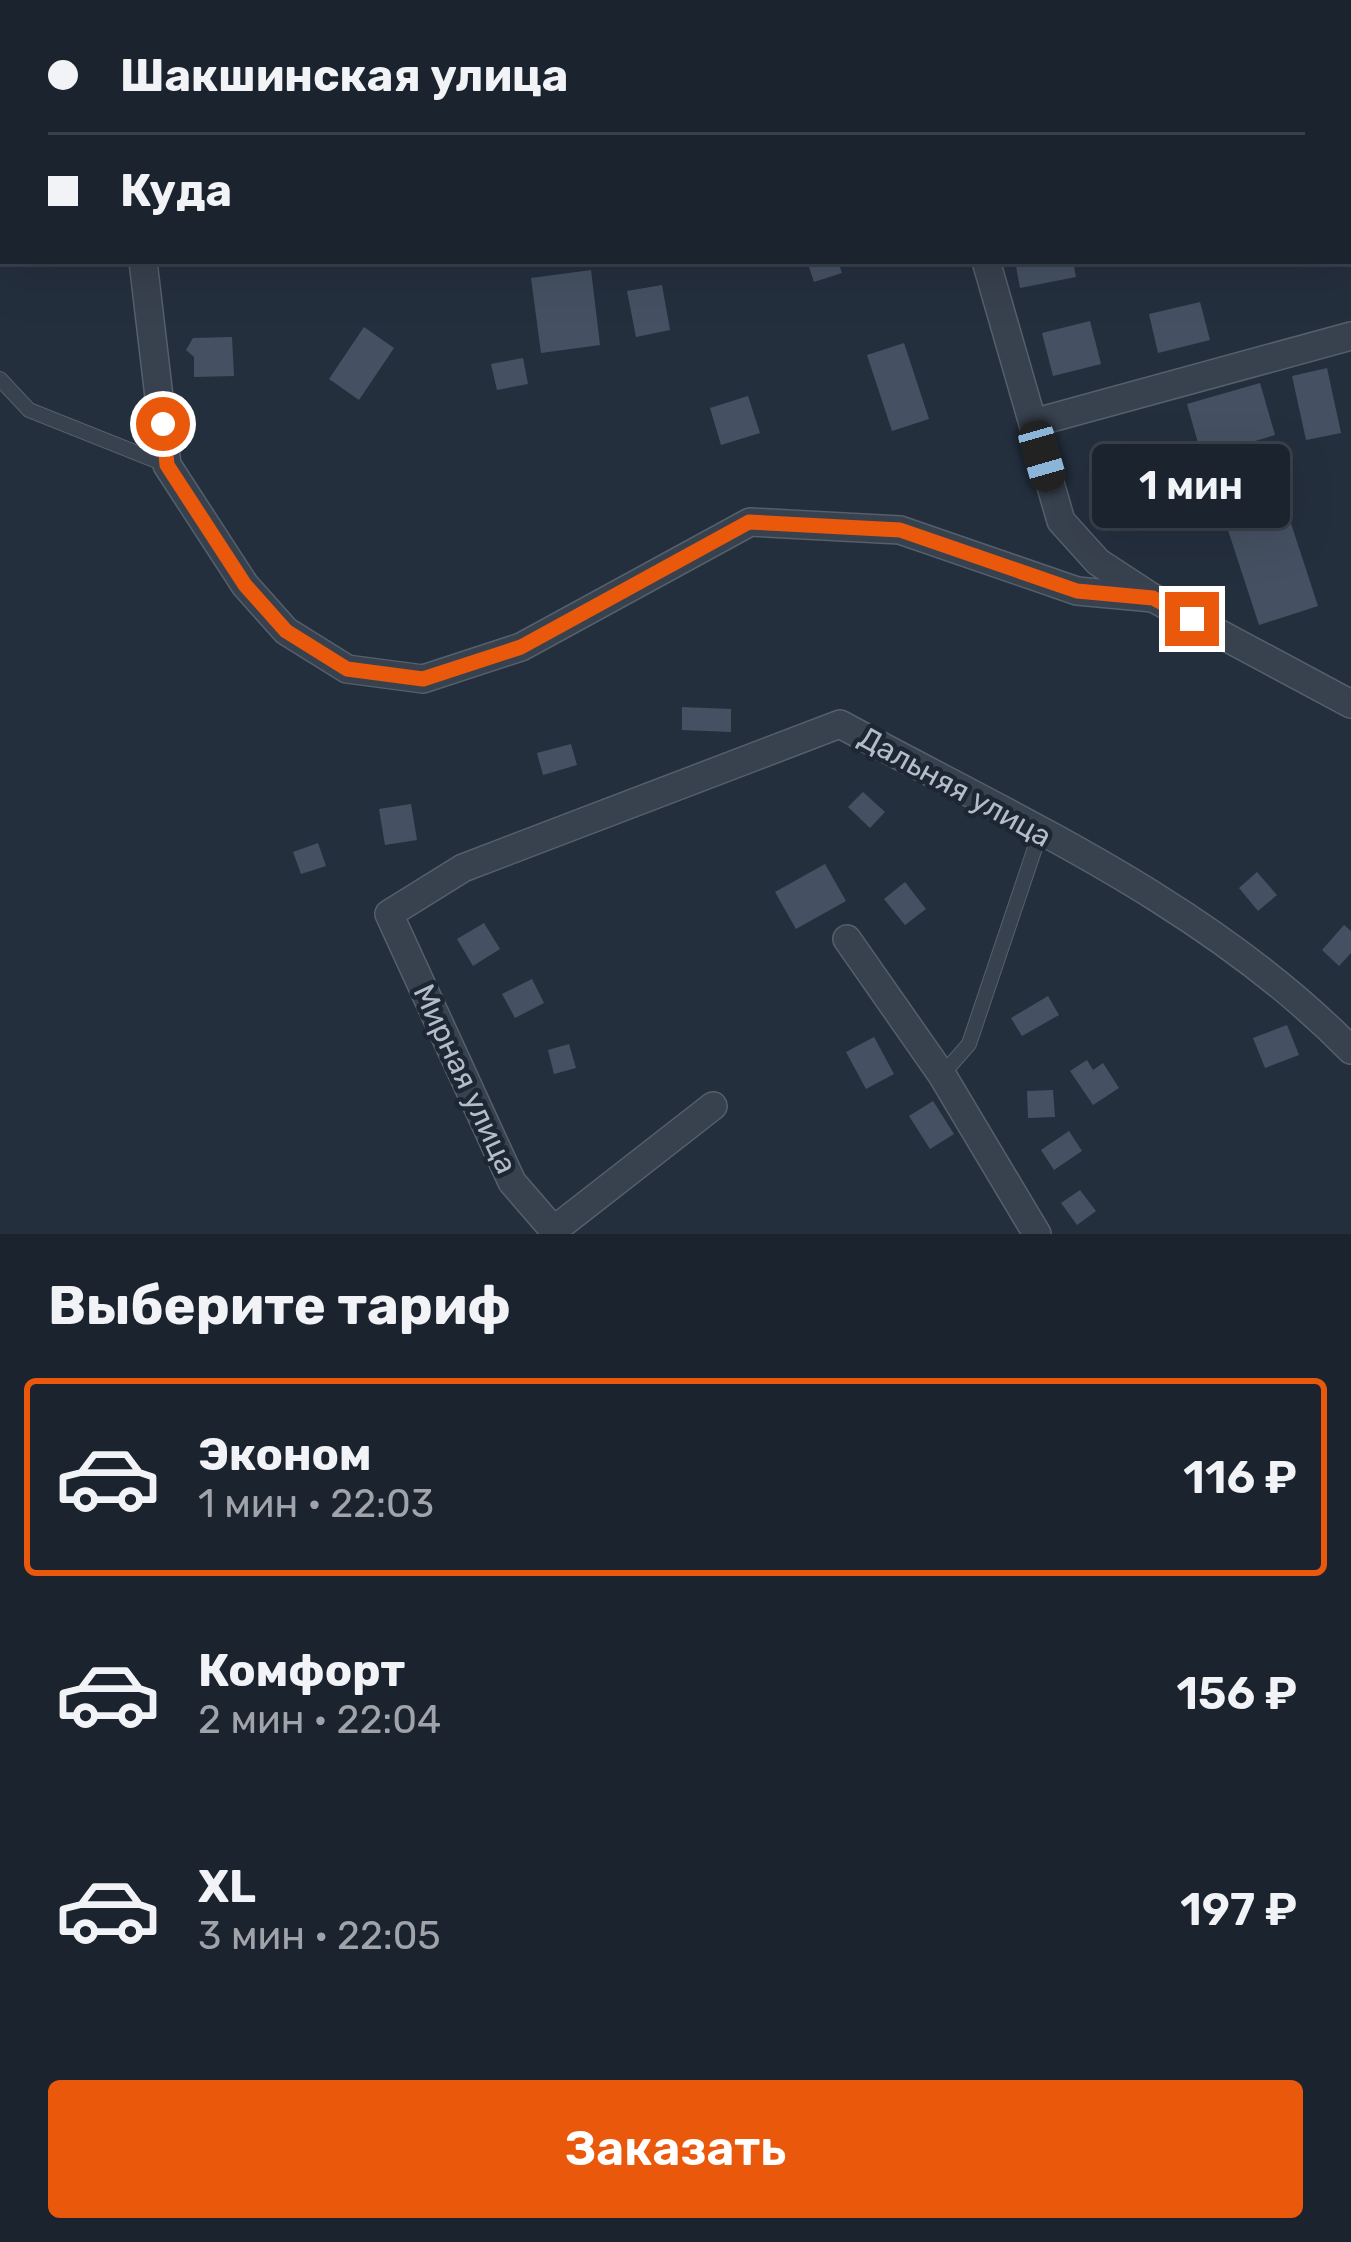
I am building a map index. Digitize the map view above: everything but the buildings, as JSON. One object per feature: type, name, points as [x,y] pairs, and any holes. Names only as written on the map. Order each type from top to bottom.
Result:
[{"type":"street","points":[[143,264],[167,465],[245,585],[286,631],[347,669],[423,679],[521,647],[749,522],[900,530],[1077,591],[1153,598]]},
{"type":"street","points":[[987,264],[1061,521],[1098,562],[1153,598],[1351,704]]},
{"type":"street","points":[[1033,423],[1351,336]]},
{"type":"street","name":"Дальняя улица","points":[[389,914],[463,868],[840,724],[1189,914],[1295,993],[1351,1050]]},
{"type":"street","name":"Мирная улица","points":[[389,914],[512,1182],[556,1232]]},
{"type":"street","points":[[847,939],[942,1075],[1037,1234]]},
{"type":"street","points":[[556,1232],[713,1106]]},
{"type":"lane","points":[[0,379],[29,410],[167,465]]},
{"type":"lane","points":[[942,1075],[969,1044],[1040,832]]},
{"type":"route","points":[[163,424],[167,465],[245,585],[286,631],[347,669],[423,679],[521,647],[749,522],[900,530],[1077,591],[1153,598],[1192,619]]}]
